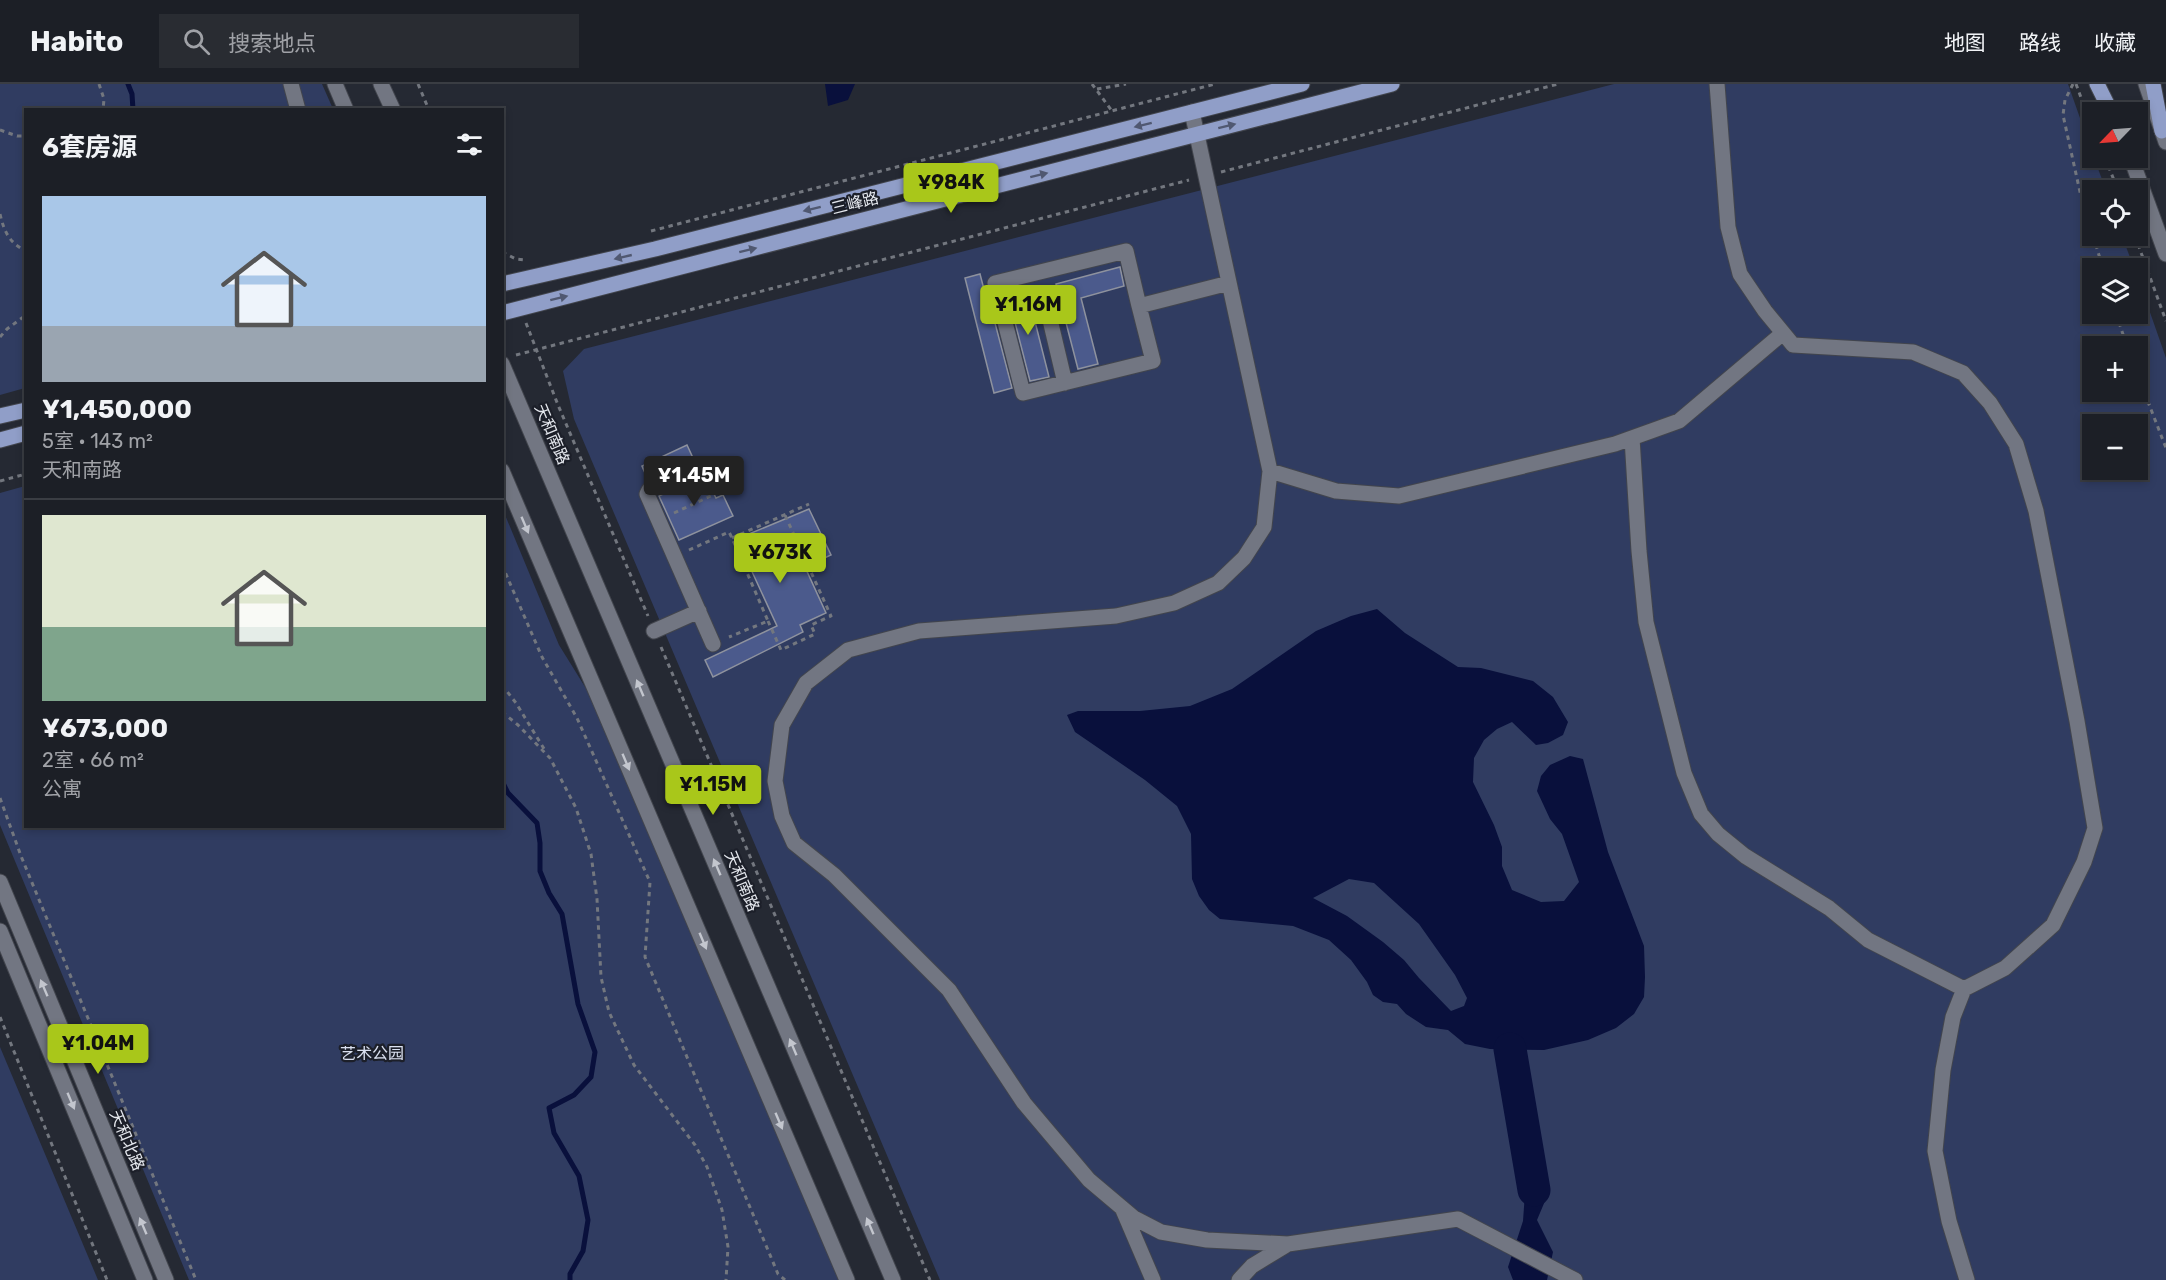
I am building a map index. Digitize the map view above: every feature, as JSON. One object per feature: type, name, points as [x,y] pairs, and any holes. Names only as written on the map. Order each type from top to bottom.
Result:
[{"type":"main road","name":"三峰路","points":[[504,284],[655,249],[1302,84]]},
{"type":"main road","name":"三峰路","points":[[504,312],[1392,84]]},
{"type":"main road","points":[[2097,84],[2107,102]]},
{"type":"main road","points":[[2153,84],[2164,137]]},
{"type":"main road","points":[[0,416],[24,410]]},
{"type":"main road","points":[[0,440],[24,434]]},
{"type":"street","points":[[291,84],[297,108]]},
{"type":"street","points":[[335,84],[345,108]]},
{"type":"street","points":[[381,84],[392,108]]},
{"type":"street","points":[[1718,84],[1728,227],[1740,274],[1783,333],[1793,345],[1913,352],[1963,373],[1990,403],[2016,444],[2036,512],[2077,721],[2095,828],[2084,862],[2053,925],[2005,968],[1964,989],[1953,1017],[1943,1070],[1935,1151],[1949,1221],[1967,1280]]},
{"type":"street","points":[[2105,84],[2110,102]]},
{"type":"street","points":[[2146,84],[2164,137]]},
{"type":"street","points":[[1192,112],[1270,471],[1264,527],[1244,558],[1218,583],[1174,603],[1116,616],[919,631],[848,650],[806,683],[782,725],[775,781],[782,816],[794,843],[834,875],[949,990],[1024,1103],[1089,1180],[1134,1218],[1161,1232],[1208,1240],[1288,1244],[1458,1219],[1575,1280]]},
{"type":"street","points":[[2135,168],[2166,254]]},
{"type":"street","points":[[1126,251],[1139,306],[1153,361],[1023,393],[995,283],[1126,251]]},
{"type":"street","points":[[1139,306],[1229,283]]},
{"type":"street","points":[[1046,303],[1065,383]]},
{"type":"street","points":[[1270,471],[1336,491],[1399,496],[1615,444],[1679,421],[1783,333]]},
{"type":"street","name":"天和南路","points":[[508,360],[892,1280]]},
{"type":"street","points":[[1632,438],[1646,622],[1684,773],[1701,814],[1718,834],[1745,856],[1829,908],[1868,940],[1964,989]]},
{"type":"street","points":[[698,467],[649,490],[649,498],[713,644]]},
{"type":"street","points":[[504,476],[847,1280]]},
{"type":"street","points":[[654,631],[699,611]]},
{"type":"street","name":"天和北路","points":[[0,882],[166,1280]]},
{"type":"street","points":[[0,931],[146,1280]]},
{"type":"street","points":[[1122,1207],[1153,1280]]},
{"type":"street","points":[[1239,1280],[1252,1266],[1288,1244]]},
{"type":"path","points":[[99,84],[104,99],[103,108]]},
{"type":"path","points":[[418,84],[428,108]]},
{"type":"path","points":[[1092,84],[1112,111]]},
{"type":"path","points":[[1097,89],[1125,84]]},
{"type":"path","points":[[649,231],[1215,84]]},
{"type":"path","points":[[508,360],[537,350],[1558,84]]},
{"type":"path","points":[[2074,84],[2082,103]]},
{"type":"path","points":[[2074,84],[2065,100],[2063,115],[2082,199]]},
{"type":"path","points":[[0,130],[24,136]]},
{"type":"path","points":[[0,214],[4,231],[16,246],[24,250]]},
{"type":"path","points":[[2139,246],[2166,321]]},
{"type":"path","points":[[504,253],[516,259],[527,260]]},
{"type":"path","points":[[519,308],[558,405],[930,1280]]},
{"type":"path","points":[[0,337],[24,316]]},
{"type":"path","points":[[2148,402],[2166,448]]},
{"type":"path","points":[[0,481],[24,475]]},
{"type":"path","points":[[658,520],[715,494]]},
{"type":"path","points":[[732,538],[809,504]]},
{"type":"path","points":[[675,557],[729,532],[781,650],[815,634],[811,625],[831,616],[784,515]]},
{"type":"path","points":[[504,570],[542,657],[577,718],[650,882],[645,957],[778,1274],[785,1280]]},
{"type":"path","points":[[713,644],[768,621]]},
{"type":"path","points":[[504,688],[550,758],[576,808],[591,854],[597,899],[601,977],[609,1012],[634,1065],[695,1145],[707,1167],[722,1210],[728,1247],[726,1280]]},
{"type":"path","points":[[504,714],[550,758]]},
{"type":"path","points":[[0,798],[21,856],[196,1280]]},
{"type":"path","points":[[0,1017],[107,1280]]},
{"type":"green space","points":[[0,84],[322,84],[333,108],[24,108],[24,388],[0,395]]},
{"type":"green space","points":[[1614,84],[2068,84],[2082,124],[2082,168],[2098,168],[2102,180],[2082,180],[2082,246],[2126,246],[2130,258],[2082,258],[2082,324],[2148,324],[2148,307],[2166,358],[2166,1280],[940,1280],[574,419],[563,371],[584,349]]},
{"type":"green space","name":"艺术公园","points":[[24,486],[24,828],[504,828],[504,512],[559,645],[595,703],[841,1280],[189,1280],[0,825],[0,493]]},
{"type":"green space","points":[[0,1047],[98,1280],[0,1280]]},
{"type":"shaded area","points":[[825,84],[855,84],[848,100],[828,106]]},
{"type":"shaded area","points":[[1377,609],[1405,633],[1458,667],[1481,668],[1533,681],[1553,697],[1568,722],[1563,735],[1548,743],[1536,745],[1512,722],[1497,729],[1484,740],[1474,758],[1473,782],[1502,847],[1502,866],[1512,890],[1541,902],[1564,901],[1579,882],[1562,834],[1550,819],[1537,791],[1541,776],[1550,765],[1570,756],[1583,759],[1608,852],[1644,946],[1644,997],[1634,1014],[1616,1028],[1588,1040],[1544,1050],[1490,1049],[1465,1044],[1448,1030],[1426,1027],[1406,1014],[1397,1004],[1383,1002],[1373,995],[1367,982],[1351,960],[1329,940],[1293,926],[1220,919],[1209,910],[1199,896],[1192,879],[1191,834],[1177,806],[1145,780],[1075,732],[1067,715],[1078,711],[1140,711],[1190,706],[1232,689],[1316,631],[1351,616]],"holes":[[[1349,879],[1374,883],[1419,924],[1455,975],[1467,998],[1464,1006],[1451,1011],[1404,960],[1383,942],[1347,916],[1313,898]]]},
{"type":"shaded area","points":[[1541,1189],[1545,1201],[1537,1220],[1553,1252],[1547,1280],[1513,1280],[1508,1267],[1523,1221],[1525,1193]]},
{"type":"building","points":[[1120,267],[1124,286],[1081,298],[1098,364],[1078,369],[1056,284]]},
{"type":"building","points":[[980,274],[1012,388],[994,393],[965,278]]},
{"type":"building","points":[[1027,290],[1049,377],[1030,381],[1008,295]]},
{"type":"building","points":[[687,445],[693,458],[648,480],[642,466]]},
{"type":"building","points":[[704,474],[716,498],[723,495],[733,516],[679,540],[659,496]]},
{"type":"building","points":[[809,509],[831,555],[805,567],[826,613],[800,625],[803,632],[713,677],[705,660],[777,626],[737,539]]},
{"type":"waterway","points":[[128,84],[132,94],[133,108]]},
{"type":"waterway","points":[[504,785],[508,793],[537,823],[540,871],[549,893],[562,914],[578,1004],[595,1052],[591,1077],[574,1095],[549,1108],[554,1133],[579,1176],[588,1220],[583,1251],[570,1274],[570,1280]]},
{"type":"waterway","points":[[1510,1049],[1534,1190]]}]
